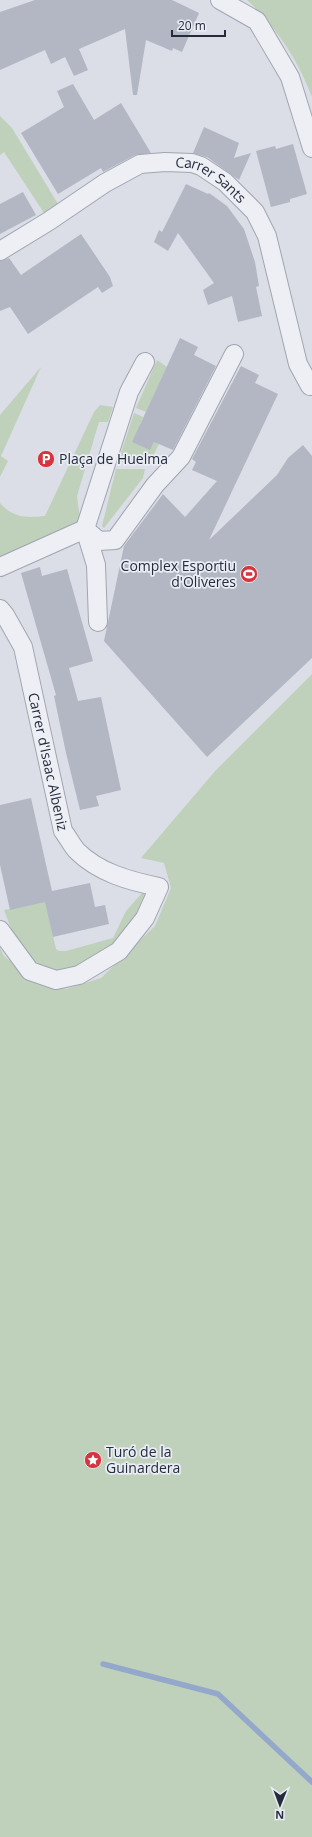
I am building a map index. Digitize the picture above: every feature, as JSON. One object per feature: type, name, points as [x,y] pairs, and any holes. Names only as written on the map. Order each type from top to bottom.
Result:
[{"type":"street","points":[[220,0],[257,21],[290,77],[312,148]]},
{"type":"street","name":"Carrer Sants","points":[[0,250],[49,221],[104,183],[140,164],[165,162],[192,163],[201,166],[225,182],[255,212],[267,236],[298,364],[311,384]]},
{"type":"street","points":[[85,529],[99,541],[115,540],[156,485],[181,456],[234,354]]},
{"type":"street","points":[[98,622],[96,564],[85,529],[129,392],[145,362]]},
{"type":"street","points":[[0,567],[85,529]]},
{"type":"street","name":"Carrer d'Isaac Albeniz","points":[[0,609],[23,647],[63,831],[77,851],[98,867],[129,881],[159,887],[146,918],[119,951],[79,975],[56,980],[30,970],[0,930]]},
{"type":"green space","points":[[247,0],[312,0],[312,97],[300,70],[286,45],[268,22]]},
{"type":"green space","points":[[0,116],[12,128],[58,204],[44,213],[4,152],[0,155]]},
{"type":"green space","points":[[157,360],[167,367],[146,412],[136,408]]},
{"type":"green space","points":[[41,367],[1,456],[8,461],[0,477],[0,415]]},
{"type":"green space","points":[[100,405],[113,407],[108,422],[99,422],[77,496],[80,519],[77,524],[0,558],[0,503],[10,512],[20,516],[45,516],[94,412]]},
{"type":"green space","points":[[134,413],[143,417],[134,441],[149,449],[155,441],[159,444],[150,462],[118,462]]},
{"type":"green space","points":[[116,469],[145,469],[143,478],[104,528],[102,526]]},
{"type":"green space","points":[[312,674],[312,1837],[0,1837],[0,948],[4,956],[26,974],[66,989],[101,978],[155,926],[171,888],[164,863],[141,858],[216,770]]},
{"type":"green space","points":[[51,891],[49,918],[56,949],[59,951],[66,951],[113,938],[126,911],[143,892],[147,893],[131,930],[97,959],[57,974],[35,966],[13,934],[4,910],[29,905]]},
{"type":"building","points":[[35,0],[172,0],[199,13],[182,52],[173,48],[172,51],[146,40],[137,95],[133,95],[125,29],[79,49],[88,70],[74,76],[65,57],[51,64],[45,50],[0,70],[0,12]]},
{"type":"building","points":[[73,84],[94,120],[121,103],[151,153],[135,155],[103,172],[101,168],[58,194],[21,133],[64,107],[57,91]]},
{"type":"building","points":[[204,127],[239,143],[234,158],[251,153],[239,180],[207,157],[193,153]]},
{"type":"building","points":[[293,144],[307,194],[290,199],[290,202],[271,207],[256,151],[275,146],[276,149]]},
{"type":"building","points":[[186,184],[208,194],[209,193],[227,206],[244,229],[255,262],[259,286],[256,287],[262,316],[238,322],[232,296],[208,305],[203,290],[214,283],[178,233],[168,251],[154,242],[159,230],[162,232]]},
{"type":"building","points":[[23,192],[36,215],[0,234],[0,204]]},
{"type":"building","points":[[81,234],[110,277],[113,286],[102,293],[98,287],[28,334],[10,307],[0,311],[0,261],[9,258],[21,275]]},
{"type":"building","points":[[180,338],[198,347],[194,355],[216,366],[173,450],[154,442],[150,450],[132,442]]},
{"type":"building","name":"Complex Esportiu d'Oliveres","points":[[241,366],[259,375],[255,383],[278,394],[209,540],[277,475],[288,458],[303,445],[312,456],[312,658],[207,757],[104,641],[124,546],[163,494],[185,517],[217,481],[192,470],[196,462],[192,459]]},
{"type":"building","points":[[40,567],[42,576],[67,569],[93,661],[69,668],[78,701],[101,697],[121,790],[96,796],[99,806],[80,810],[54,696],[56,695],[21,573]]},
{"type":"building","points":[[31,798],[52,891],[90,883],[95,907],[105,905],[109,924],[53,937],[45,902],[10,910],[0,865],[0,805]]},
{"type":"waterway","points":[[103,1664],[218,1694],[312,1782]]},
{"type":"place","name":"Plaça de Huelma","points":[[46,459]]},
{"type":"place","name":"Complex Esportiu d'Oliveres","points":[[249,574]]},
{"type":"place","name":"Turó de la Guinardera","points":[[93,1460]]}]
